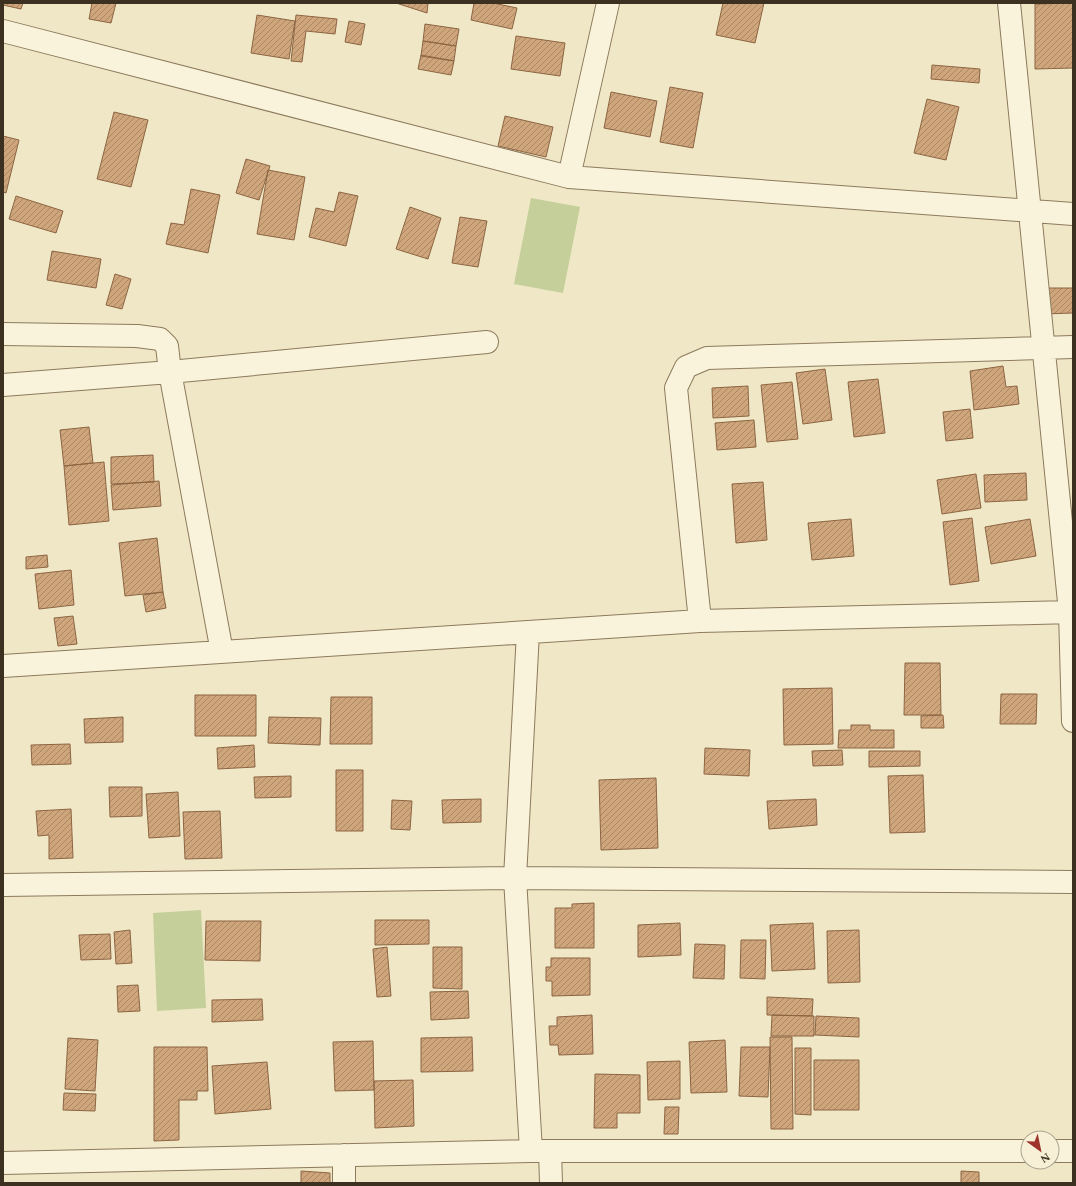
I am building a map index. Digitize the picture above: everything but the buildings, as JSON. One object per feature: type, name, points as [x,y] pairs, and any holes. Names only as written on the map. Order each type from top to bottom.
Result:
[{"type":"street","points":[[569,177],[608,3]]},
{"type":"street","points":[[1009,3],[1071,612],[1073,721]]},
{"type":"street","points":[[3,31],[569,177],[1073,214]]},
{"type":"street","points":[[3,334],[137,336],[160,339],[167,346],[170,372],[222,652]]},
{"type":"street","points":[[3,385],[170,372],[487,342]]},
{"type":"street","points":[[700,621],[676,388],[686,367],[707,358],[1073,347]]},
{"type":"street","points":[[3,666],[700,621],[1071,612]]},
{"type":"street","points":[[528,632],[515,878],[541,1151],[551,1183]]},
{"type":"street","points":[[3,885],[515,878],[1073,882]]},
{"type":"street","points":[[3,1163],[541,1151],[1020,1151]]},
{"type":"street","points":[[1060,1151],[1073,1151]]},
{"type":"street","points":[[344,1155],[344,1183]]},
{"type":"green space","points":[[531,198],[580,207],[563,293],[514,284]]},
{"type":"green space","points":[[201,910],[206,1008],[157,1011],[153,913]]}]
